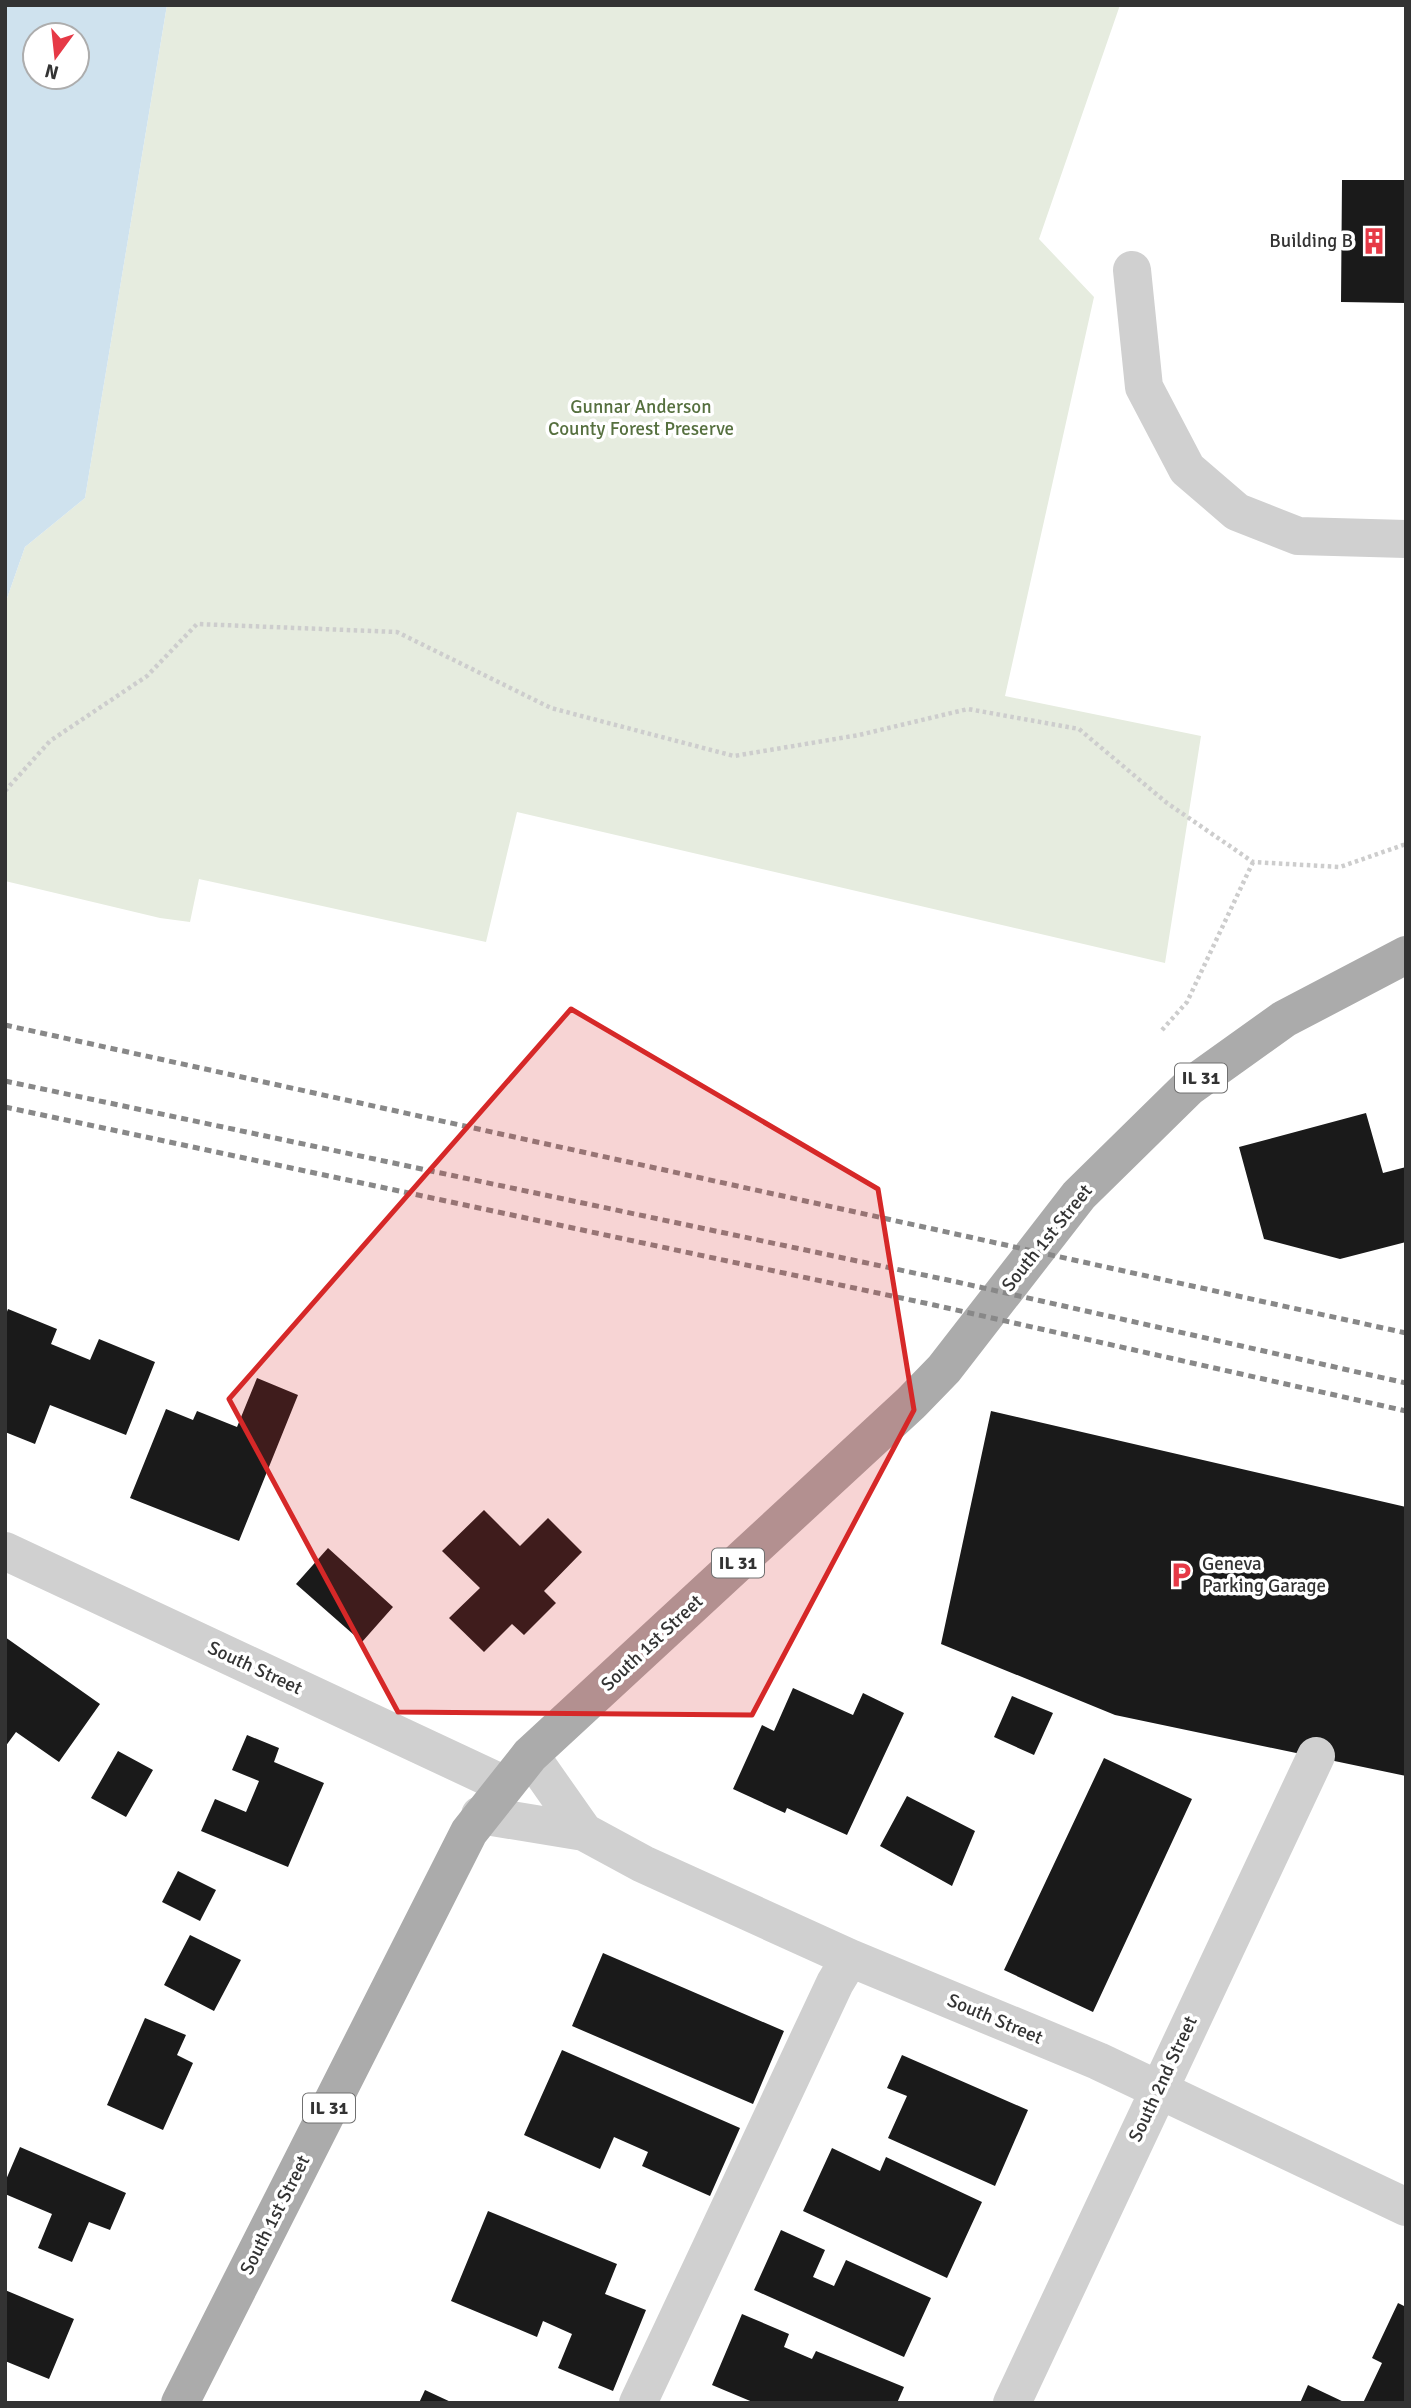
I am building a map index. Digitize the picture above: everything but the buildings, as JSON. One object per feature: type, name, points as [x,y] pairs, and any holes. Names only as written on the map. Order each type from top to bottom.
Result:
[{"type":"main road","name":"South 1st Street","points":[[180,2403],[480,1815],[530,1755],[911,1404],[944,1369],[1079,1195],[1189,1087],[1284,1019],[1406,955]]},
{"type":"street","points":[[1132,270],[1144,387],[1187,469],[1237,512],[1298,537],[1406,539]]},
{"type":"street","name":"South Street","points":[[5,1551],[505,1785]]},
{"type":"street","name":"South Street","points":[[530,1755],[584,1832]]},
{"type":"street","name":"South 2nd Street","points":[[1012,2403],[1316,1756]]},
{"type":"street","name":"South Street","points":[[480,1815],[584,1832],[643,1864],[850,1958],[1098,2061],[1406,2207]]},
{"type":"street","points":[[638,2403],[850,1958]]},
{"type":"path","points":[[5,791],[50,741],[147,676],[197,624],[397,632],[551,708],[734,757],[859,735],[968,709],[1079,729],[1167,803],[1253,862],[1340,867],[1406,844]]},
{"type":"path","points":[[1162,1030],[1187,1002],[1253,862]]},
{"type":"highlighted area","points":[[571,1009],[878,1189],[914,1410],[752,1715],[398,1712],[229,1399]]},
{"type":"green space","name":"Gunnar Anderson County Forest Preserve","points":[[167,5],[1120,5],[1039,239],[1094,297],[1005,696],[1201,736],[1165,963],[517,812],[486,942],[199,879],[190,922],[160,918],[5,881],[5,604],[25,547],[85,498]]},
{"type":"water","points":[[5,5],[167,5],[85,498],[25,547],[5,604]]},
{"type":"railway","points":[[5,1025],[1406,1333]]},
{"type":"railway","points":[[5,1081],[957,1282],[1406,1383]]},
{"type":"railway","points":[[5,1107],[934,1305],[1406,1411]]},
{"type":"place","name":"Building B","points":[[1374,241]]},
{"type":"place","name":"Geneva Parking Garage","points":[[1181,1575]]}]
